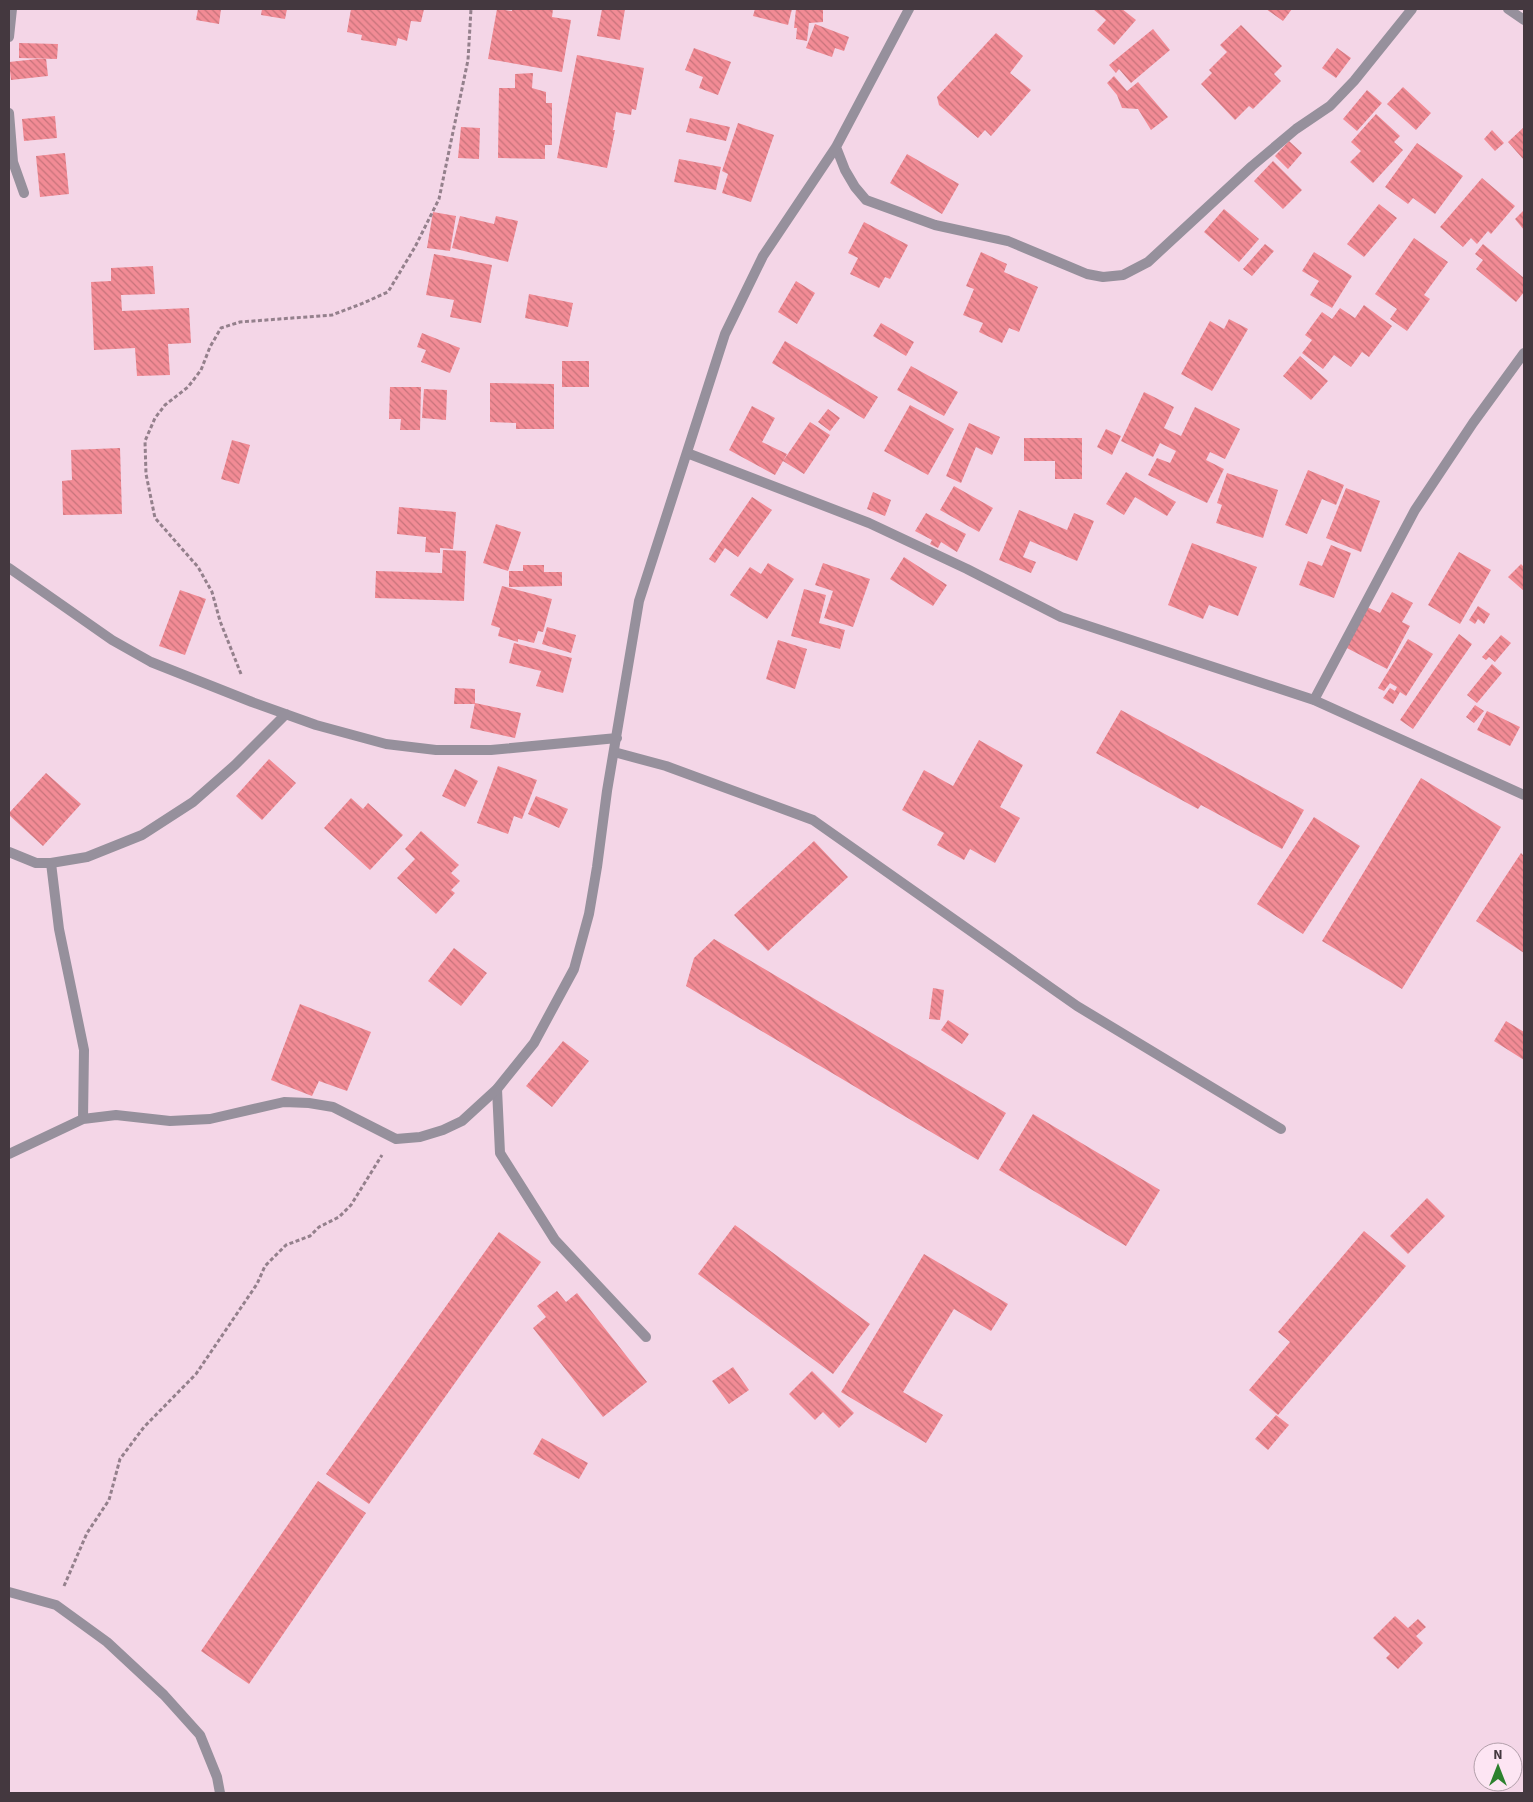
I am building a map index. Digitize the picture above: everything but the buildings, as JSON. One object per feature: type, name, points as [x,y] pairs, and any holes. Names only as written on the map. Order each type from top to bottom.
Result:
[{"type":"street","points":[[9,37],[12,9]]},
{"type":"street","points":[[9,1154],[83,1119],[116,1115],[170,1121],[210,1119],[284,1102],[309,1103],[333,1107],[396,1139],[420,1137],[443,1130],[462,1121],[497,1089],[534,1043],[574,968],[589,914],[607,791],[639,601],[725,334],[764,256],[836,147],[909,9]]},
{"type":"street","points":[[836,147],[844,170],[866,200],[935,225],[1008,241],[1087,274],[1103,277],[1123,275],[1148,262],[1252,166],[1296,129],[1330,106],[1354,81],[1412,9]]},
{"type":"street","points":[[1508,9],[1524,20]]},
{"type":"street","points":[[9,114],[13,162],[24,193]]},
{"type":"street","points":[[1314,700],[1415,510],[1473,423],[1524,353]]},
{"type":"street","points":[[687,453],[869,523],[967,569],[1061,617],[1314,700],[1524,795]]},
{"type":"street","points":[[9,568],[112,640],[151,662],[286,714],[386,744],[436,750],[491,750],[617,738]]},
{"type":"street","points":[[9,852],[36,863],[51,863],[87,857],[142,834],[193,802],[235,765],[286,714]]},
{"type":"street","points":[[614,752],[666,766],[813,820],[1076,1006],[1281,1129]]},
{"type":"street","points":[[51,863],[59,929],[84,1050],[83,1119]]},
{"type":"street","points":[[497,1089],[500,1153],[555,1240],[646,1337]]},
{"type":"street","points":[[9,1592],[56,1605],[107,1642],[164,1695],[200,1735],[217,1777],[220,1793]]},
{"type":"path","points":[[252,702],[220,622],[212,592],[198,567],[155,518],[146,474],[145,441],[160,411],[188,387],[201,370],[210,347],[221,328],[240,322],[332,314],[388,292],[415,247],[439,199],[468,60],[471,9]]},
{"type":"path","points":[[56,1605],[87,1533],[109,1500],[120,1459],[144,1427],[196,1374],[257,1284],[265,1266],[286,1245],[310,1236],[319,1228],[339,1217],[350,1205],[379,1159],[396,1139]]}]
